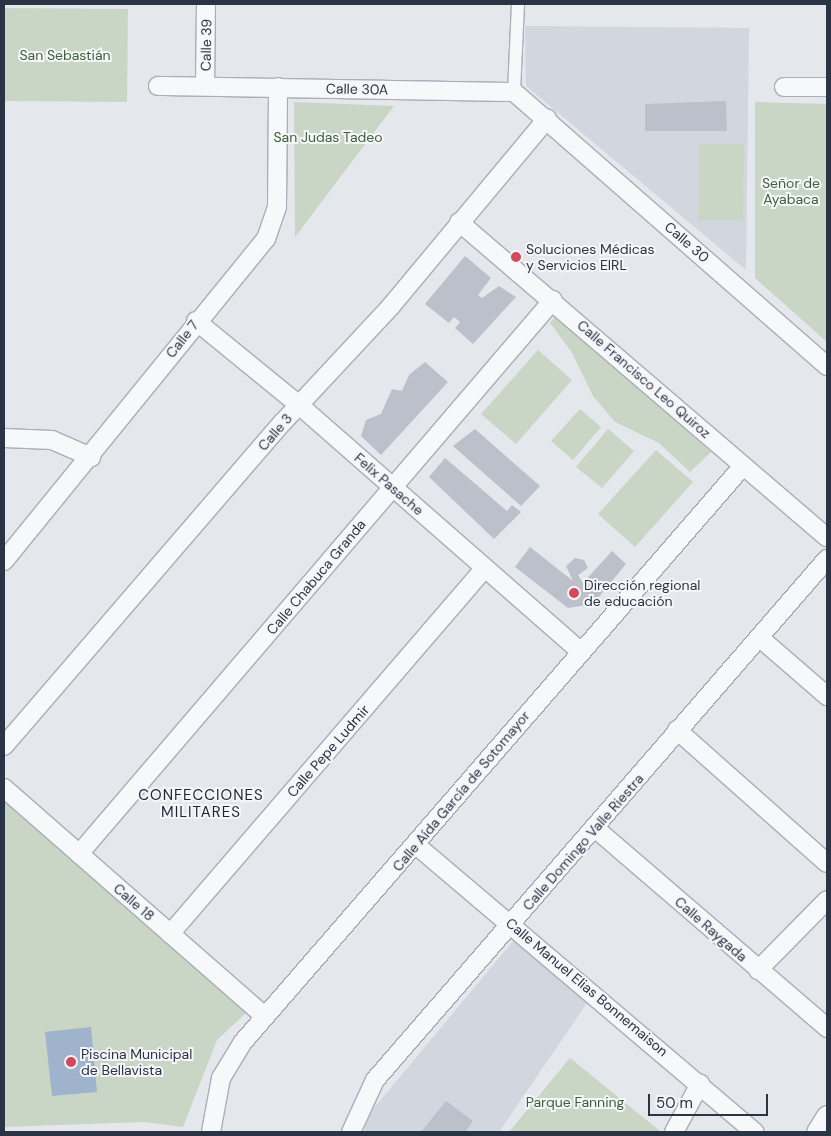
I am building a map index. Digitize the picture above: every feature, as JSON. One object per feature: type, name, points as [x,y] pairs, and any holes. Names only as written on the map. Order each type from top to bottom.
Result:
[{"type":"street","name":"Calle 39","points":[[206,4],[206,86]]},
{"type":"street","points":[[518,4],[514,92],[547,119]]},
{"type":"street","name":"Calle 30A","points":[[158,86],[514,92]]},
{"type":"street","name":"Calle 7","points":[[4,561],[91,458],[196,321],[266,239],[277,208],[278,87]]},
{"type":"street","points":[[784,87],[827,88]]},
{"type":"street","name":"Calle 3","points":[[4,746],[299,405],[390,306],[547,119]]},
{"type":"street","name":"Calle 30","points":[[547,119],[827,366]]},
{"type":"street","name":"Calle Francisco Leo Quiroz","points":[[460,222],[827,537]]},
{"type":"street","name":"Calle Chabuca Granda","points":[[79,854],[553,300]]},
{"type":"street","name":"Felix Pasache","points":[[196,321],[299,405],[580,651]]},
{"type":"street","points":[[4,438],[52,440],[91,458]]},
{"type":"street","name":"Calle Aída García de Sotomayor","points":[[211,1132],[221,1078],[264,1016],[416,845],[580,651],[743,466]]},
{"type":"street","name":"Calle Domingo Valle Riestra","points":[[351,1132],[375,1080],[596,829],[677,730],[760,638],[827,559]]},
{"type":"street","name":"Calle Pepe Ludmir","points":[[170,934],[485,568]]},
{"type":"street","points":[[760,638],[827,696]]},
{"type":"street","points":[[677,730],[827,863]]},
{"type":"street","name":"Calle 18","points":[[4,788],[264,1016]]},
{"type":"street","name":"Calle Raygada","points":[[596,829],[827,1028]]},
{"type":"street","name":"Calle Manuel Elias Bonnemaison","points":[[416,845],[512,924],[754,1132]]},
{"type":"street","points":[[758,970],[827,900]]},
{"type":"street","points":[[674,1132],[700,1084]]},
{"type":"street","points":[[817,1132],[827,1116]]},
{"type":"shaded area","points":[[525,26],[749,28],[746,270],[526,86]]},
{"type":"shaded area","points":[[514,940],[589,1000],[499,1132],[365,1132],[365,1119]]},
{"type":"green space","name":"San Sebastián","points":[[4,8],[128,9],[127,102],[4,101]]},
{"type":"green space","name":"San Judas Tadeo","points":[[294,102],[394,106],[295,237]]},
{"type":"green space","name":"Señor de Ayabaca","points":[[755,102],[827,104],[827,342],[755,278]]},
{"type":"green space","points":[[699,144],[744,144],[743,220],[698,221]]},
{"type":"green space","points":[[557,314],[711,452],[690,472],[659,443],[615,422],[593,396],[571,351],[550,323]]},
{"type":"green space","points":[[538,350],[572,380],[516,444],[481,414]]},
{"type":"green space","points":[[580,409],[601,427],[573,460],[551,441]]},
{"type":"green space","points":[[608,429],[634,451],[602,488],[576,467]]},
{"type":"green space","points":[[656,450],[693,482],[635,547],[598,514]]},
{"type":"green space","points":[[4,798],[246,1013],[217,1040],[183,1127],[144,1122],[4,1127]]},
{"type":"green space","name":"Parque Fanning","points":[[570,1058],[660,1131],[660,1132],[509,1132]]},
{"type":"water","name":"Piscina Municipal de Bellavista","points":[[91,1027],[97,1092],[52,1096],[45,1032]]},
{"type":"building","points":[[726,101],[727,131],[645,131],[645,104]]},
{"type":"building","points":[[465,256],[491,278],[478,295],[482,298],[499,286],[516,297],[473,344],[455,328],[460,322],[454,317],[449,323],[425,304]]},
{"type":"building","points":[[425,362],[448,382],[381,455],[361,436],[366,420],[381,414],[392,389],[402,391],[409,375]]},
{"type":"building","points":[[475,429],[540,486],[521,506],[453,446]]},
{"type":"building","points":[[445,458],[507,511],[512,505],[521,512],[494,539],[429,477]]},
{"type":"building","points":[[530,547],[573,581],[566,566],[575,558],[584,560],[588,568],[578,575],[583,583],[612,551],[626,564],[593,604],[568,608],[515,567]]},
{"type":"building","points":[[446,1101],[473,1121],[465,1132],[421,1132]]},
{"type":"place","name":"Soluciones Médicas y Servicios EIRL","points":[[516,257]]},
{"type":"place","name":"Dirección regional de educación","points":[[574,593]]},
{"type":"place","name":"Piscina Municipal de Bellavista","points":[[71,1062]]},
{"type":"district","name":"CONFECCIONES MILITARES","points":[[201,804]]}]
